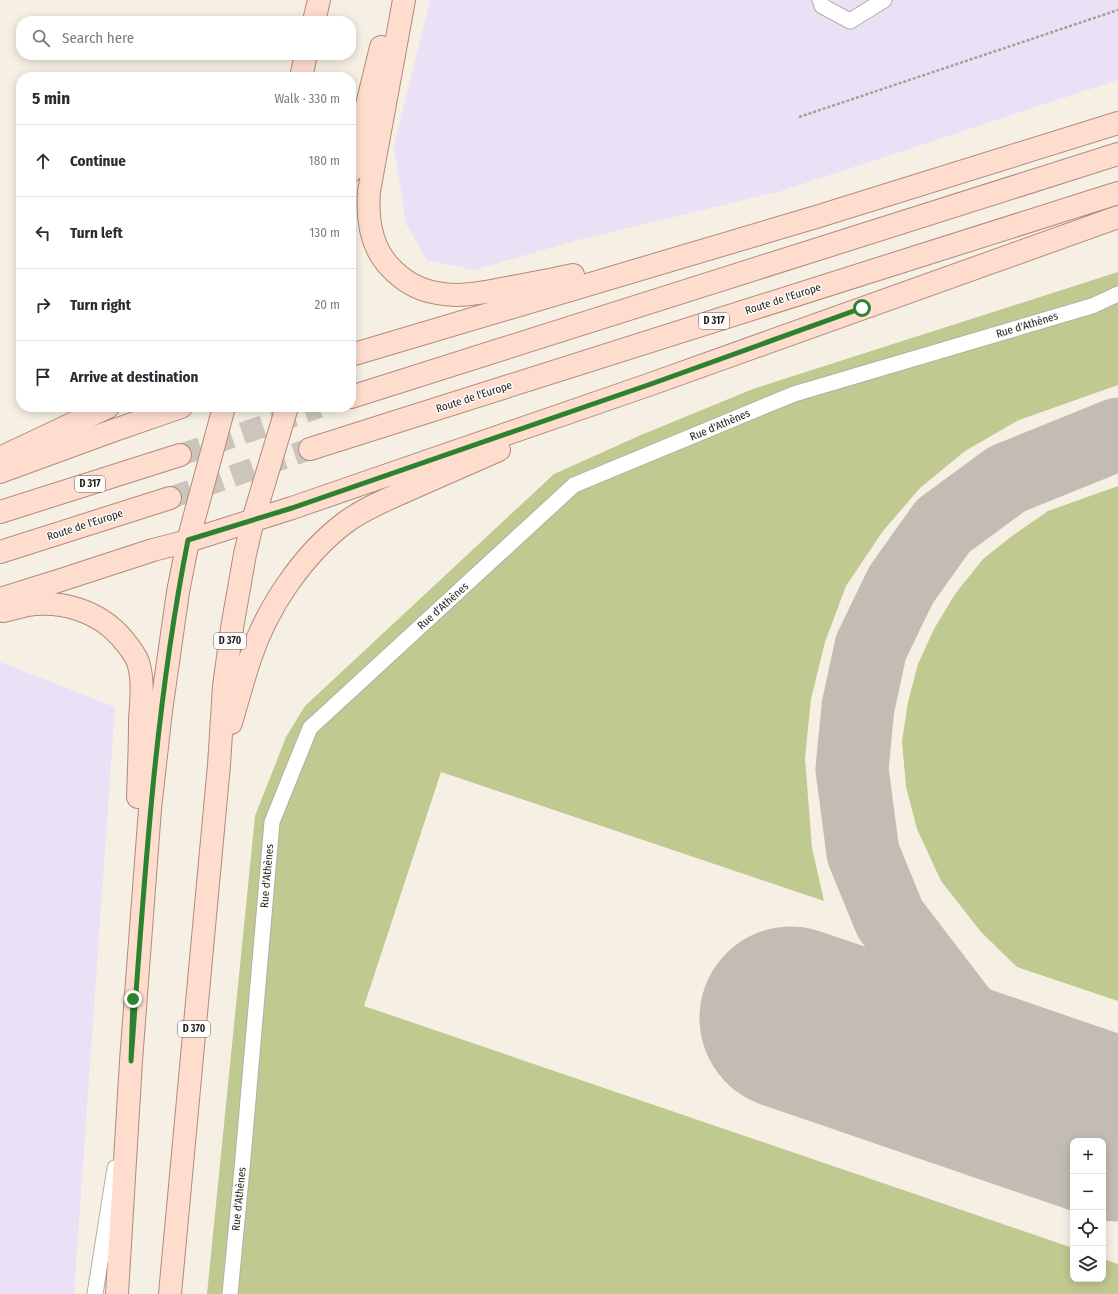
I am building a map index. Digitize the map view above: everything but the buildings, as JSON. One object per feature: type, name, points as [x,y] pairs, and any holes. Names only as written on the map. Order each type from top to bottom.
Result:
[{"type":"main road","points":[[315,16],[319,0]]},
{"type":"main road","points":[[356,150],[393,0]]},
{"type":"main road","points":[[404,0],[367,209],[370,232],[385,262],[395,273],[406,282],[438,294],[479,293],[685,255]]},
{"type":"main road","points":[[302,72],[305,60]]},
{"type":"main road","points":[[356,354],[816,217],[1118,123]]},
{"type":"main road","points":[[356,395],[1118,154]]},
{"type":"main road","name":"Route de l'Europe","points":[[310,449],[1118,193]]},
{"type":"main road","points":[[0,599],[153,550],[292,508],[651,384],[1118,217]]},
{"type":"main road","points":[[219,765],[250,658],[264,624],[286,585],[303,564],[346,522],[372,506],[651,384]]},
{"type":"main road","points":[[0,458],[97,412]]},
{"type":"main road","points":[[0,472],[167,412]]},
{"type":"main road","points":[[117,1294],[131,1065],[150,808],[159,726],[178,592],[188,540],[223,412]]},
{"type":"main road","name":"D 370","points":[[170,1294],[219,765],[224,686],[232,628],[253,520],[285,412]]},
{"type":"main road","name":"D 317","points":[[0,512],[180,456]]},
{"type":"main road","name":"Route de l'Europe","points":[[0,552],[170,498]]},
{"type":"main road","points":[[0,612],[28,605],[56,604],[90,614],[102,620],[127,643],[138,662],[142,682],[131,1065]]},
{"type":"lane","points":[[820,0],[822,6],[850,22],[884,0]]},
{"type":"lane","name":"Rue d'Athènes","points":[[230,1294],[272,822],[310,728],[574,485],[794,394],[1092,306],[1118,294]]},
{"type":"lane","points":[[95,1294],[131,1065]]},
{"type":"path","points":[[799,117],[1118,10]]},
{"type":"shaded area","points":[[430,0],[1118,0],[1118,80],[778,192],[578,240],[474,270],[427,260],[406,224],[394,146]]},
{"type":"shaded area","points":[[0,662],[115,707],[74,1294],[0,1294]]},
{"type":"green space","points":[[1118,272],[1118,385],[1019,420],[965,451],[920,488],[883,531],[846,586],[825,642],[811,699],[805,758],[812,848],[824,901],[441,772],[364,1006],[1070,1247],[1070,1282],[1106,1282],[1106,1260],[1118,1264],[1118,1294],[207,1294],[255,816],[286,737],[305,706],[554,474],[641,435],[753,389]]},
{"type":"green space","points":[[1118,486],[1118,1001],[1017,967],[981,932],[941,881],[917,829],[906,787],[902,741],[908,702],[918,664],[934,629],[955,594],[983,559],[1012,536],[1048,511]]},
{"type":"taxiway","points":[[1107,1126],[1035,1085],[965,1017],[890,919],[863,853],[852,769],[858,707],[871,647],[901,585],[943,526],[1007,479],[1118,434]]},
{"type":"runway","points":[[791,1018],[1118,1130]]},
{"type":"tunnel","points":[[180,455],[305,412]]},
{"type":"tunnel","points":[[170,498],[310,449]]},
{"type":"route","points":[[133,999],[131,1061],[150,808],[161,711],[178,592],[188,540],[292,508],[651,384],[862,308]]}]
